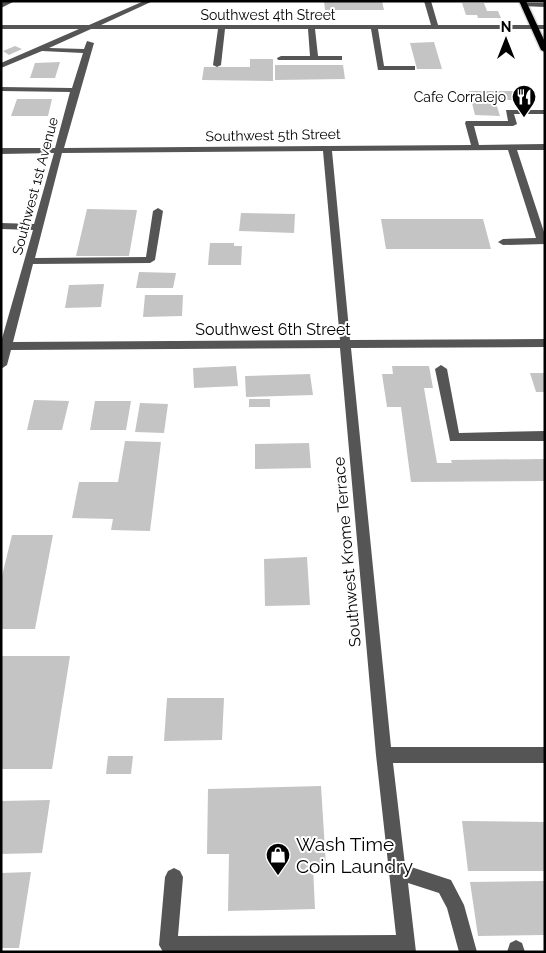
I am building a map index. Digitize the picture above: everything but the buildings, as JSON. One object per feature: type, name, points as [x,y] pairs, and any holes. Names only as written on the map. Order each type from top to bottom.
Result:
[{"type":"main road","points":[[523,3],[545,50]]},
{"type":"street","points":[[1,6],[12,1]]},
{"type":"street","points":[[3,64],[61,41],[150,1]]},
{"type":"street","points":[[427,1],[435,27]]},
{"type":"street","points":[[523,3],[545,5]]},
{"type":"street","name":"Southwest 4th Street","points":[[1,27],[545,27]]},
{"type":"street","points":[[49,27],[60,32],[61,41]]},
{"type":"street","points":[[312,27],[314,58]]},
{"type":"street","points":[[374,27],[381,68],[412,68]]},
{"type":"street","points":[[217,65],[222,28]]},
{"type":"street","name":"Southwest 1st Avenue","points":[[1,365],[4,346],[75,90],[89,47],[39,50]]},
{"type":"street","points":[[281,58],[339,58]]},
{"type":"street","points":[[1,90],[75,90]]},
{"type":"street","points":[[476,148],[469,123],[514,124],[510,112],[545,112]]},
{"type":"street","name":"Southwest 5th Street","points":[[1,152],[327,148],[545,148]]},
{"type":"street","name":"Southwest Krome Terrace","points":[[327,148],[384,755],[407,948]]},
{"type":"street","points":[[503,242],[543,241],[512,148]]},
{"type":"street","points":[[28,261],[150,260],[158,211]]},
{"type":"street","points":[[1,226],[38,227]]},
{"type":"street","name":"Southwest 6th Street","points":[[4,346],[545,343]]},
{"type":"street","points":[[440,369],[454,438],[545,436]]},
{"type":"street","points":[[384,755],[545,756]]},
{"type":"street","points":[[398,870],[445,886],[455,905],[468,952]]},
{"type":"street","points":[[174,877],[168,945],[407,948]]},
{"type":"place","name":"Cafe Corralejo","points":[[524,118]]},
{"type":"place","name":"Wash Time Coin Laundry","points":[[278,876]]}]
